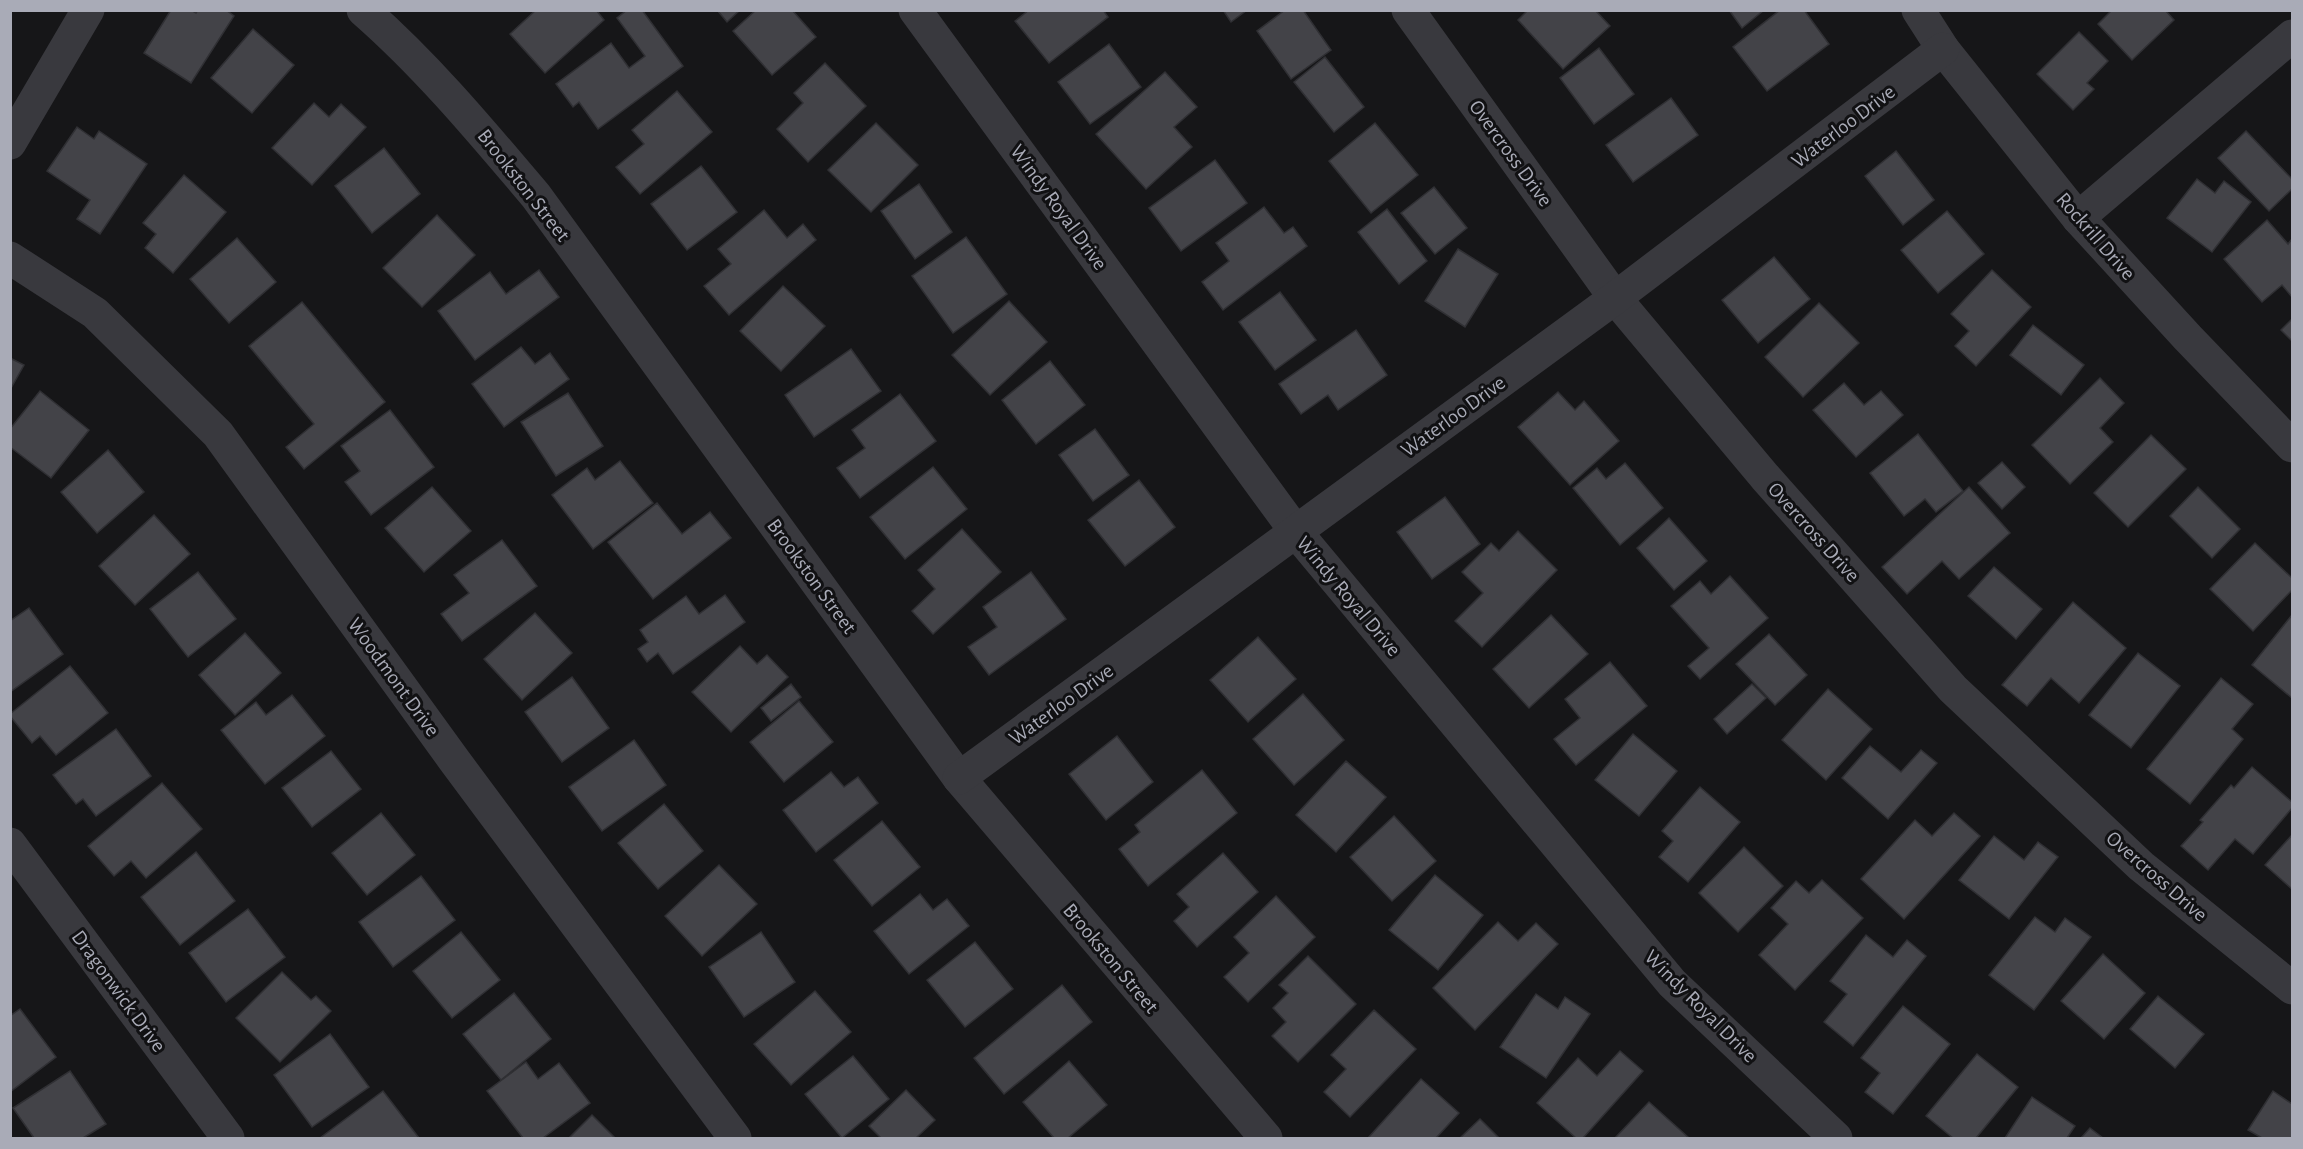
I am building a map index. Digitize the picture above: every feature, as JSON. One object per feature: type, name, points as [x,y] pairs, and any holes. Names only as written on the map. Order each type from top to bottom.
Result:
[{"type":"street","points":[[10,143],[88,10]]},
{"type":"street","name":"Brookston Street","points":[[363,10],[395,38],[462,108],[536,195],[959,778],[1266,1138]]},
{"type":"street","name":"Windy Royal Drive","points":[[915,10],[1296,532],[1672,983],[1836,1138]]},
{"type":"street","name":"Overcross Drive","points":[[1408,10],[1615,298],[1766,477],[1953,689],[2141,866],[2292,988]]},
{"type":"street","name":"Rockrill Drive","points":[[1918,10],[1943,50],[2078,218],[2188,338],[2292,446]]},
{"type":"street","points":[[2078,218],[2292,36]]},
{"type":"street","name":"Waterloo Drive","points":[[959,778],[1615,298],[1943,50]]},
{"type":"street","name":"Woodmont Drive","points":[[10,258],[95,313],[218,434],[454,760],[735,1138]]},
{"type":"street","name":"Dragonwick Drive","points":[[10,844],[228,1138]]},
{"type":"building","points":[[171,10],[191,10],[196,13],[198,10],[226,10],[234,16],[191,83],[144,53]]},
{"type":"building","points":[[536,10],[596,10],[604,20],[545,73],[510,34]]},
{"type":"building","points":[[627,10],[642,10],[683,66],[598,129],[579,102],[573,107],[556,84],[611,43],[629,68],[645,56],[617,18]]},
{"type":"building","points":[[717,10],[740,10],[727,22]]},
{"type":"building","points":[[756,10],[792,10],[816,37],[772,75],[733,31]]},
{"type":"building","points":[[1029,10],[1103,10],[1108,17],[1049,63],[1015,21]]},
{"type":"building","points":[[1223,10],[1247,10],[1231,22]]},
{"type":"building","points":[[1285,10],[1303,10],[1331,50],[1291,79],[1257,31]]},
{"type":"building","points":[[1528,10],[1595,10],[1610,26],[1563,69],[1518,20]]},
{"type":"building","points":[[1729,10],[1764,10],[1742,28]]},
{"type":"building","points":[[1780,10],[1804,10],[1829,44],[1767,91],[1733,47]]},
{"type":"building","points":[[2112,10],[2165,10],[2174,20],[2132,60],[2098,24]]},
{"type":"building","points":[[253,29],[294,65],[252,113],[211,78]]},
{"type":"building","points":[[2079,32],[2108,61],[2087,83],[2094,89],[2073,110],[2037,74]]},
{"type":"building","points":[[1109,44],[1141,87],[1090,124],[1058,82]]},
{"type":"building","points":[[1599,48],[1634,94],[1594,124],[1560,78]]},
{"type":"building","points":[[1325,57],[1364,107],[1334,132],[1294,82]]},
{"type":"building","points":[[825,63],[866,106],[808,162],[777,129],[803,103],[794,93]]},
{"type":"building","points":[[1165,72],[1197,107],[1174,127],[1192,147],[1146,189],[1096,134]]},
{"type":"building","points":[[677,91],[712,132],[640,194],[616,167],[644,144],[632,130]]},
{"type":"building","points":[[1671,98],[1698,135],[1633,182],[1606,145]]},
{"type":"building","points":[[314,103],[329,117],[341,104],[366,127],[312,185],[272,148]]},
{"type":"building","points":[[876,123],[918,165],[871,212],[828,170]]},
{"type":"building","points":[[1375,123],[1418,175],[1371,213],[1329,161]]},
{"type":"building","points":[[77,127],[94,139],[99,131],[147,164],[100,234],[77,219],[90,200],[47,171]]},
{"type":"building","points":[[2246,131],[2292,179],[2292,189],[2269,211],[2218,158]]},
{"type":"building","points":[[384,148],[420,194],[372,233],[335,186]]},
{"type":"building","points":[[1896,151],[1934,200],[1903,225],[1865,176]]},
{"type":"building","points":[[1215,160],[1247,203],[1181,251],[1149,208]]},
{"type":"building","points":[[701,166],[737,212],[687,250],[651,204]]},
{"type":"building","points":[[184,175],[226,212],[173,273],[145,248],[156,234],[143,223]]},
{"type":"building","points":[[2197,179],[2215,193],[2224,181],[2251,202],[2212,252],[2167,218]]},
{"type":"building","points":[[919,184],[952,232],[915,259],[881,211]]},
{"type":"building","points":[[1434,187],[1467,228],[1435,254],[1401,213]]},
{"type":"building","points":[[1264,207],[1284,233],[1293,227],[1307,246],[1223,310],[1202,282],[1229,261],[1216,243]]},
{"type":"building","points":[[1387,209],[1427,261],[1399,284],[1358,232]]},
{"type":"building","points":[[764,210],[787,238],[803,224],[816,240],[729,315],[704,286],[731,264],[718,249]]},
{"type":"building","points":[[1947,211],[1984,254],[1938,293],[1901,250]]},
{"type":"building","points":[[437,215],[475,255],[422,307],[383,268]]},
{"type":"building","points":[[2267,220],[2288,244],[2292,239],[2292,297],[2282,285],[2262,302],[2224,259]]},
{"type":"building","points":[[966,237],[1007,294],[953,333],[912,276]]},
{"type":"building","points":[[237,238],[276,282],[229,323],[190,279]]},
{"type":"building","points":[[1458,249],[1498,274],[1465,327],[1425,301]]},
{"type":"building","points":[[1774,257],[1810,299],[1758,343],[1722,300]]},
{"type":"building","points":[[539,270],[559,297],[475,360],[438,311],[490,272],[506,294]]},
{"type":"building","points":[[1992,270],[2031,307],[1976,366],[1955,346],[1969,331],[1951,314]]},
{"type":"building","points":[[783,286],[825,326],[781,371],[740,331]]},
{"type":"building","points":[[1280,292],[1316,340],[1275,370],[1239,322]]},
{"type":"building","points":[[1009,301],[1047,342],[990,395],[952,355]]},
{"type":"building","points":[[302,302],[385,402],[304,469],[286,447],[314,424],[249,346]]},
{"type":"building","points":[[1819,303],[1859,343],[1803,397],[1765,357]]},
{"type":"building","points":[[2292,319],[2292,341],[2281,330]]},
{"type":"building","points":[[2033,325],[2084,365],[2061,395],[2010,355]]},
{"type":"building","points":[[1356,330],[1387,375],[1338,410],[1328,395],[1301,414],[1279,384]]},
{"type":"building","points":[[521,347],[535,364],[550,353],[569,379],[504,427],[472,384]]},
{"type":"building","points":[[851,349],[881,391],[814,437],[785,395]]},
{"type":"building","points":[[10,358],[24,365],[10,390]]},
{"type":"building","points":[[1050,361],[1085,405],[1036,444],[1002,400]]},
{"type":"building","points":[[2100,378],[2124,403],[2100,428],[2113,442],[2070,484],[2032,445]]},
{"type":"building","points":[[1844,383],[1864,405],[1881,391],[1903,415],[1856,457],[1813,410]]},
{"type":"building","points":[[40,391],[89,430],[51,478],[10,447],[10,429]]},
{"type":"building","points":[[1558,392],[1575,410],[1584,401],[1619,441],[1570,485],[1518,427]]},
{"type":"building","points":[[568,393],[603,446],[556,476],[521,422]]},
{"type":"building","points":[[900,394],[936,441],[860,498],[837,468],[865,448],[852,430]]},
{"type":"building","points":[[390,410],[434,467],[371,515],[345,482],[360,471],[341,446]]},
{"type":"building","points":[[1095,429],[1129,475],[1093,501],[1059,455]]},
{"type":"building","points":[[1918,434],[1963,491],[1936,512],[1925,499],[1904,516],[1870,473]]},
{"type":"building","points":[[2151,435],[2186,469],[2128,527],[2094,493]]},
{"type":"building","points":[[108,450],[144,492],[97,533],[61,492]]},
{"type":"building","points":[[620,461],[653,503],[593,549],[552,495],[587,468],[595,480]]},
{"type":"building","points":[[2002,462],[2025,487],[2002,509],[1978,483]]},
{"type":"building","points":[[1625,463],[1663,508],[1620,545],[1573,488],[1597,468],[1606,479]]},
{"type":"building","points":[[933,467],[967,509],[905,559],[870,517]]},
{"type":"building","points":[[1139,480],[1175,527],[1125,566],[1088,520]]},
{"type":"building","points":[[432,487],[471,531],[424,572],[385,528]]},
{"type":"building","points":[[1969,487],[2010,533],[1959,579],[1942,561],[1907,594],[1882,567]]},
{"type":"building","points":[[2198,487],[2240,529],[2212,558],[2170,516]]},
{"type":"building","points":[[1445,497],[1480,544],[1432,579],[1397,532]]},
{"type":"building","points":[[657,503],[682,534],[710,512],[731,538],[653,599],[608,542]]},
{"type":"building","points":[[154,515],[190,554],[135,605],[99,566]]},
{"type":"building","points":[[1669,518],[1707,561],[1674,590],[1637,548]]},
{"type":"building","points":[[962,529],[1001,572],[933,634],[912,611],[935,589],[918,570]]},
{"type":"building","points":[[1518,531],[1557,570],[1482,647],[1455,621],[1483,593],[1462,572],[1491,543],[1499,551]]},
{"type":"building","points":[[502,540],[537,586],[462,641],[441,614],[469,593],[454,575]]},
{"type":"building","points":[[2255,543],[2292,578],[2292,590],[2253,631],[2210,589]]},
{"type":"building","points":[[1994,567],[2042,609],[2016,639],[1968,596]]},
{"type":"building","points":[[198,572],[236,619],[188,657],[150,609]]},
{"type":"building","points":[[1031,572],[1066,619],[989,675],[968,647],[997,627],[983,607]]},
{"type":"building","points":[[1730,576],[1768,618],[1700,679],[1688,666],[1709,648],[1671,606],[1700,581],[1711,594]]},
{"type":"building","points":[[725,595],[745,622],[673,674],[658,653],[647,662],[638,649],[648,642],[640,630],[686,596],[699,614]]},
{"type":"building","points":[[2073,602],[2126,648],[2079,703],[2051,678],[2027,706],[2002,685]]},
{"type":"building","points":[[29,608],[63,654],[10,692],[10,621]]},
{"type":"building","points":[[535,613],[572,653],[522,700],[484,659]]},
{"type":"building","points":[[1551,615],[1588,654],[1529,708],[1493,669]]},
{"type":"building","points":[[2292,615],[2292,698],[2252,665]]},
{"type":"building","points":[[245,633],[281,673],[235,715],[199,675]]},
{"type":"building","points":[[1769,634],[1807,675],[1775,705],[1736,664]]},
{"type":"building","points":[[1258,637],[1296,679],[1248,722],[1210,680]]},
{"type":"building","points":[[740,646],[757,664],[767,655],[788,677],[731,732],[692,692]]},
{"type":"building","points":[[2138,653],[2180,686],[2131,748],[2089,715]]},
{"type":"building","points":[[1610,662],[1647,706],[1576,765],[1554,739],[1580,718],[1565,699]]},
{"type":"building","points":[[70,666],[108,713],[56,755],[40,736],[32,743],[10,714]]},
{"type":"building","points":[[572,677],[609,728],[562,762],[525,712]]},
{"type":"building","points":[[2221,678],[2253,704],[2232,729],[2243,739],[2190,804],[2147,769]]},
{"type":"building","points":[[791,684],[801,697],[771,721],[761,708]]},
{"type":"building","points":[[1752,684],[1766,698],[1727,734],[1714,719]]},
{"type":"building","points":[[1828,689],[1872,729],[1826,780],[1782,740]]},
{"type":"building","points":[[1303,694],[1344,740],[1294,785],[1253,739]]},
{"type":"building","points":[[292,695],[325,736],[265,784],[221,730],[256,702],[266,715]]},
{"type":"building","points":[[799,701],[833,742],[784,782],[750,742]]},
{"type":"building","points":[[116,729],[151,776],[96,816],[83,799],[76,804],[53,775]]},
{"type":"building","points":[[1633,734],[1677,771],[1639,816],[1595,780]]},
{"type":"building","points":[[1117,736],[1153,782],[1106,820],[1069,774]]},
{"type":"building","points":[[634,740],[666,785],[602,831],[569,787]]},
{"type":"building","points":[[1870,746],[1901,772],[1921,750],[1937,763],[1888,819],[1842,778]]},
{"type":"building","points":[[331,751],[361,789],[312,827],[282,788]]},
{"type":"building","points":[[1346,761],[1386,797],[1336,852],[1296,815]]},
{"type":"building","points":[[2252,767],[2292,802],[2292,808],[2253,854],[2235,839],[2208,870],[2181,846],[2203,822],[2200,820],[2231,785],[2234,788]]},
{"type":"building","points":[[1202,770],[1237,813],[1148,886],[1119,849],[1140,832],[1135,825]]},
{"type":"building","points":[[831,772],[844,787],[858,777],[878,803],[816,852],[783,810]]},
{"type":"building","points":[[162,783],[202,829],[146,878],[131,861],[114,876],[88,846]]},
{"type":"building","points":[[1700,787],[1740,822],[1688,882],[1659,857],[1673,841],[1662,831]]},
{"type":"building","points":[[664,804],[703,851],[658,889],[618,843]]},
{"type":"building","points":[[381,813],[415,855],[367,895],[332,853]]},
{"type":"building","points":[[1954,813],[1980,836],[1904,919],[1861,879],[1915,820],[1932,836]]},
{"type":"building","points":[[1394,816],[1436,861],[1392,901],[1350,857]]},
{"type":"building","points":[[882,821],[920,867],[872,906],[834,860]]},
{"type":"building","points":[[2292,835],[2292,889],[2265,865]]},
{"type":"building","points":[[1994,836],[2024,860],[2038,842],[2058,857],[2009,919],[1959,880]]},
{"type":"building","points":[[1744,847],[1783,886],[1738,932],[1699,893]]},
{"type":"building","points":[[196,852],[235,901],[180,945],[141,897]]},
{"type":"building","points":[[1223,853],[1258,892],[1197,947],[1174,921],[1189,907],[1177,894]]},
{"type":"building","points":[[719,865],[757,904],[702,956],[665,916]]},
{"type":"building","points":[[1435,875],[1483,915],[1438,970],[1389,930]]},
{"type":"building","points":[[421,876],[455,920],[393,967],[359,922]]},
{"type":"building","points":[[1822,880],[1863,918],[1795,990],[1759,955],[1788,924],[1771,908],[1796,881],[1809,893]]},
{"type":"building","points":[[920,894],[933,910],[947,899],[969,926],[909,974],[874,931]]},
{"type":"building","points":[[1276,896],[1315,937],[1248,1002],[1224,977],[1249,953],[1234,937]]},
{"type":"building","points":[[248,909],[285,957],[226,1002],[189,953]]},
{"type":"building","points":[[2035,917],[2055,932],[2065,918],[2091,937],[2034,1010],[1989,975]]},
{"type":"building","points":[[1498,922],[1518,941],[1536,923],[1558,944],[1475,1030],[1433,988]]},
{"type":"building","points":[[461,932],[500,980],[452,1018],[413,971]]},
{"type":"building","points":[[761,932],[795,982],[744,1017],[709,967]]},
{"type":"building","points":[[1866,935],[1893,957],[1907,940],[1926,956],[1853,1046],[1824,1022],[1847,994],[1830,981]]},
{"type":"building","points":[[975,942],[1013,989],[965,1027],[927,980]]},
{"type":"building","points":[[2103,954],[2145,993],[2104,1039],[2061,1001]]},
{"type":"building","points":[[1308,956],[1356,1004],[1298,1062],[1272,1036],[1286,1022],[1273,1008],[1288,993],[1279,985]]},
{"type":"building","points":[[282,972],[311,1000],[316,996],[331,1011],[280,1062],[236,1018]]},
{"type":"building","points":[[1062,985],[1092,1022],[1004,1094],[974,1058]]},
{"type":"building","points":[[815,991],[851,1032],[791,1085],[754,1044]]},
{"type":"building","points":[[514,993],[551,1039],[501,1080],[463,1034]]},
{"type":"building","points":[[1536,994],[1558,1009],[1565,997],[1590,1014],[1546,1078],[1500,1047]]},
{"type":"building","points":[[2158,996],[2204,1034],[2175,1068],[2130,1029]]},
{"type":"building","points":[[1903,1006],[1950,1044],[1893,1114],[1865,1092],[1880,1073],[1861,1058]]},
{"type":"building","points":[[20,1009],[56,1057],[10,1092],[10,1016]]},
{"type":"building","points":[[1374,1010],[1416,1049],[1350,1117],[1324,1092],[1346,1069],[1331,1055]]},
{"type":"building","points":[[330,1034],[369,1087],[312,1127],[274,1075]]},
{"type":"building","points":[[1620,1051],[1643,1071],[1583,1138],[1576,1138],[1537,1103],[1578,1058],[1597,1076]]},
{"type":"building","points":[[1977,1054],[2018,1087],[1976,1138],[1953,1138],[1926,1116]]},
{"type":"building","points":[[853,1056],[889,1099],[842,1138],[805,1094]]},
{"type":"building","points":[[1069,1061],[1107,1105],[1068,1138],[1054,1138],[1023,1102]]},
{"type":"building","points":[[526,1062],[538,1079],[559,1063],[590,1103],[543,1138],[523,1138],[487,1091]]},
{"type":"building","points":[[70,1071],[106,1124],[83,1138],[34,1138],[13,1108]]},
{"type":"building","points":[[1421,1079],[1459,1113],[1436,1138],[1368,1138]]},
{"type":"building","points":[[906,1090],[935,1120],[917,1137],[919,1138],[881,1138],[869,1126]]},
{"type":"building","points":[[383,1091],[419,1138],[320,1138]]},
{"type":"building","points":[[2273,1091],[2292,1104],[2292,1138],[2262,1138],[2248,1130]]},
{"type":"building","points":[[2032,1097],[2075,1126],[2067,1138],[2005,1138]]},
{"type":"building","points":[[1649,1102],[1689,1138],[1615,1138]]},
{"type":"building","points":[[592,1115],[615,1138],[569,1138]]},
{"type":"building","points":[[1480,1119],[1499,1138],[1460,1138]]},
{"type":"building","points":[[2090,1128],[2103,1138],[2081,1138]]}]
